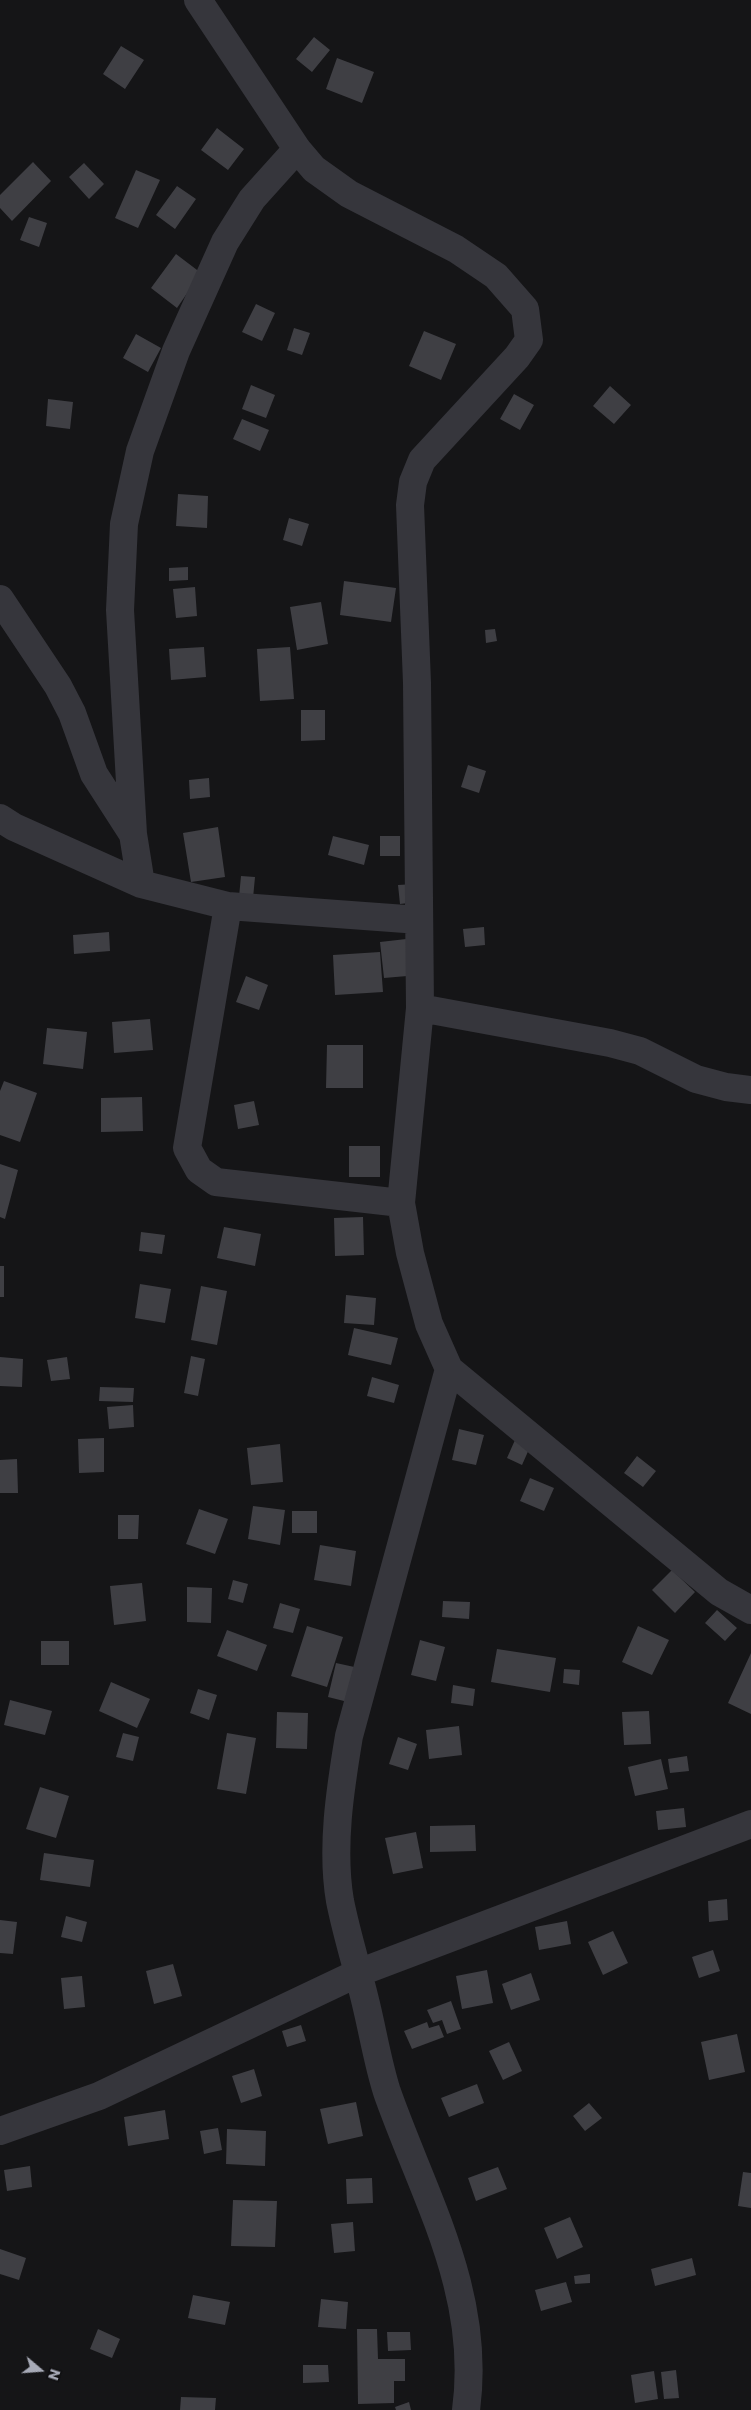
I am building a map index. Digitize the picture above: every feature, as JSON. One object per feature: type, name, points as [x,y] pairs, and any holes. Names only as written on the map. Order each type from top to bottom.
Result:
[{"type":"street","points":[[198,0],[297,149],[314,169],[349,194],[456,249],[496,276],[525,309],[529,340],[517,356],[422,460],[412,482],[410,505],[417,682],[420,1008],[401,1203],[410,1253],[429,1324],[449,1369],[719,1592],[751,1610]]},
{"type":"street","points":[[141,884],[132,834],[120,610],[124,524],[140,450],[176,351],[225,242],[252,199],[297,149]]},
{"type":"street","points":[[0,599],[58,686],[72,713],[94,774],[132,834]]},
{"type":"street","points":[[0,818],[14,827],[141,884],[228,906],[419,920]]},
{"type":"street","points":[[228,906],[187,1148],[199,1170],[216,1182],[401,1203]]},
{"type":"street","points":[[420,1008],[610,1043],[640,1051],[696,1079],[726,1087],[751,1090]]},
{"type":"street","points":[[449,1369],[349,1736],[340,1788],[337,1849],[340,1900],[387,2091],[441,2226],[461,2300],[469,2349],[466,2410]]},
{"type":"street","points":[[0,2131],[99,2096],[358,1973],[751,1824]]},
{"type":"building","points":[[314,37],[330,50],[312,72],[296,59]]},
{"type":"building","points":[[121,46],[144,60],[125,89],[103,74]]},
{"type":"building","points":[[337,58],[374,72],[362,103],[326,89]]},
{"type":"building","points":[[217,128],[244,149],[228,170],[201,150]]},
{"type":"building","points":[[33,162],[51,181],[12,221],[0,208],[0,195]]},
{"type":"building","points":[[84,163],[104,184],[89,199],[69,177]]},
{"type":"building","points":[[136,170],[160,180],[138,228],[115,218]]},
{"type":"building","points":[[177,186],[196,199],[175,229],[156,215]]},
{"type":"building","points":[[29,217],[47,223],[39,247],[20,240]]},
{"type":"building","points":[[176,254],[201,273],[177,308],[151,288]]},
{"type":"building","points":[[256,304],[275,313],[262,341],[242,332]]},
{"type":"building","points":[[294,328],[310,333],[302,355],[287,350]]},
{"type":"building","points":[[424,331],[456,344],[441,380],[409,366]]},
{"type":"building","points":[[136,334],[161,348],[148,372],[123,358]]},
{"type":"building","points":[[251,385],[275,395],[266,418],[242,409]]},
{"type":"building","points":[[610,386],[631,405],[614,424],[593,406]]},
{"type":"building","points":[[514,394],[534,405],[520,430],[500,419]]},
{"type":"building","points":[[48,399],[73,402],[70,429],[46,426]]},
{"type":"building","points":[[242,419],[269,430],[260,451],[233,439]]},
{"type":"building","points":[[178,494],[208,496],[207,528],[176,526]]},
{"type":"building","points":[[289,518],[309,524],[302,546],[283,540]]},
{"type":"building","points":[[188,567],[188,580],[169,581],[169,568]]},
{"type":"building","points":[[344,581],[396,588],[391,622],[340,615]]},
{"type":"building","points":[[195,587],[197,616],[176,618],[173,589]]},
{"type":"building","points":[[321,602],[328,644],[297,650],[290,607]]},
{"type":"building","points":[[495,629],[497,641],[486,643],[485,630]]},
{"type":"building","points":[[204,647],[206,677],[171,680],[169,649]]},
{"type":"building","points":[[290,647],[294,699],[260,701],[257,649]]},
{"type":"building","points":[[301,710],[325,710],[325,740],[301,741]]},
{"type":"building","points":[[468,765],[486,771],[479,793],[461,787]]},
{"type":"building","points":[[209,778],[210,797],[190,799],[189,780]]},
{"type":"building","points":[[218,827],[225,877],[191,882],[183,833]]},
{"type":"building","points":[[333,836],[369,845],[364,865],[328,855]]},
{"type":"building","points":[[380,836],[400,836],[400,856],[380,856]]},
{"type":"building","points":[[241,876],[255,877],[253,898],[239,897]]},
{"type":"building","points":[[415,884],[417,902],[400,904],[398,885]]},
{"type":"building","points":[[484,927],[485,945],[465,947],[463,929]]},
{"type":"building","points":[[109,932],[110,951],[74,954],[73,935]]},
{"type":"building","points":[[415,938],[419,975],[384,978],[380,942]]},
{"type":"building","points":[[380,952],[383,992],[335,995],[333,955]]},
{"type":"building","points":[[246,976],[268,985],[259,1010],[236,1002]]},
{"type":"building","points":[[150,1019],[153,1050],[114,1053],[112,1022]]},
{"type":"building","points":[[47,1028],[87,1032],[83,1069],[43,1064]]},
{"type":"building","points":[[327,1045],[363,1045],[363,1088],[326,1088]]},
{"type":"building","points":[[4,1081],[37,1093],[20,1142],[0,1135],[0,1091]]},
{"type":"building","points":[[142,1097],[143,1131],[101,1132],[101,1098]]},
{"type":"building","points":[[254,1101],[259,1125],[238,1129],[234,1105]]},
{"type":"building","points":[[349,1146],[380,1146],[380,1177],[349,1177]]},
{"type":"building","points":[[0,1164],[18,1170],[5,1219],[0,1217]]},
{"type":"building","points":[[363,1217],[364,1255],[335,1256],[334,1218]]},
{"type":"building","points":[[224,1227],[261,1234],[255,1266],[217,1258]]},
{"type":"building","points":[[141,1232],[165,1235],[162,1254],[139,1251]]},
{"type":"building","points":[[0,1266],[4,1266],[4,1297],[0,1297]]},
{"type":"building","points":[[140,1284],[171,1289],[165,1323],[135,1318]]},
{"type":"building","points":[[201,1286],[227,1291],[217,1345],[191,1340]]},
{"type":"building","points":[[346,1295],[376,1298],[374,1325],[344,1323]]},
{"type":"building","points":[[354,1328],[398,1338],[391,1365],[348,1355]]},
{"type":"building","points":[[191,1356],[205,1359],[198,1396],[184,1393]]},
{"type":"building","points":[[0,1357],[23,1359],[22,1387],[0,1386]]},
{"type":"building","points":[[67,1357],[70,1379],[51,1381],[47,1360]]},
{"type":"building","points":[[372,1377],[399,1385],[394,1403],[367,1396]]},
{"type":"building","points":[[100,1387],[134,1388],[133,1402],[99,1401]]},
{"type":"building","points":[[133,1405],[134,1427],[109,1429],[107,1407]]},
{"type":"building","points":[[459,1429],[484,1435],[476,1465],[452,1460]]},
{"type":"building","points":[[104,1438],[104,1472],[79,1473],[78,1439]]},
{"type":"building","points":[[515,1440],[530,1447],[522,1465],[507,1458]]},
{"type":"building","points":[[280,1444],[283,1482],[251,1485],[247,1448]]},
{"type":"building","points":[[637,1456],[656,1471],[643,1487],[624,1473]]},
{"type":"building","points":[[17,1459],[18,1493],[0,1493],[0,1460]]},
{"type":"building","points":[[530,1478],[554,1488],[544,1511],[520,1501]]},
{"type":"building","points":[[253,1506],[285,1510],[280,1545],[248,1539]]},
{"type":"building","points":[[199,1509],[228,1519],[215,1554],[186,1544]]},
{"type":"building","points":[[292,1511],[317,1511],[317,1533],[292,1533]]},
{"type":"building","points":[[118,1515],[139,1515],[138,1539],[118,1539]]},
{"type":"building","points":[[320,1545],[356,1551],[351,1586],[314,1580]]},
{"type":"building","points":[[672,1570],[695,1592],[675,1613],[652,1590]]},
{"type":"building","points":[[233,1580],[248,1584],[243,1603],[228,1599]]},
{"type":"building","points":[[142,1583],[146,1621],[114,1625],[110,1586]]},
{"type":"building","points":[[187,1587],[212,1588],[211,1623],[187,1622]]},
{"type":"building","points":[[443,1601],[470,1602],[469,1619],[442,1617]]},
{"type":"building","points":[[280,1603],[300,1609],[293,1633],[273,1628]]},
{"type":"building","points":[[717,1610],[737,1628],[725,1641],[705,1623]]},
{"type":"building","points":[[307,1626],[343,1637],[327,1687],[291,1676]]},
{"type":"building","points":[[638,1626],[669,1640],[652,1675],[622,1662]]},
{"type":"building","points":[[227,1630],[267,1645],[257,1671],[217,1656]]},
{"type":"building","points":[[420,1640],[445,1647],[436,1681],[411,1675]]},
{"type":"building","points":[[41,1641],[69,1641],[69,1665],[41,1665]]},
{"type":"building","points":[[497,1649],[556,1658],[550,1692],[491,1682]]},
{"type":"building","points":[[751,1653],[751,1714],[728,1703]]},
{"type":"building","points":[[336,1663],[359,1668],[352,1703],[328,1697]]},
{"type":"building","points":[[564,1669],[580,1670],[579,1685],[563,1683]]},
{"type":"building","points":[[111,1682],[150,1699],[137,1728],[99,1711]]},
{"type":"building","points":[[453,1685],[475,1689],[473,1706],[451,1703]]},
{"type":"building","points":[[198,1689],[217,1695],[209,1720],[190,1713]]},
{"type":"building","points":[[10,1700],[52,1711],[45,1735],[4,1725]]},
{"type":"building","points":[[649,1711],[651,1744],[624,1745],[622,1712]]},
{"type":"building","points":[[277,1712],[308,1713],[307,1749],[276,1748]]},
{"type":"building","points":[[459,1726],[462,1755],[429,1759],[426,1730]]},
{"type":"building","points":[[123,1733],[139,1737],[133,1761],[116,1757]]},
{"type":"building","points":[[227,1733],[256,1738],[246,1794],[217,1789]]},
{"type":"building","points":[[398,1737],[417,1744],[408,1770],[389,1764]]},
{"type":"building","points":[[687,1756],[689,1771],[670,1773],[668,1759]]},
{"type":"building","points":[[661,1759],[668,1789],[635,1796],[628,1767]]},
{"type":"building","points":[[40,1787],[69,1796],[56,1838],[26,1829]]},
{"type":"building","points":[[684,1808],[686,1827],[658,1830],[656,1811]]},
{"type":"building","points":[[475,1825],[476,1851],[430,1852],[430,1826]]},
{"type":"building","points":[[416,1832],[423,1868],[393,1874],[385,1838]]},
{"type":"building","points":[[44,1853],[94,1860],[90,1887],[40,1880]]},
{"type":"building","points":[[727,1899],[728,1920],[709,1922],[708,1901]]},
{"type":"building","points":[[66,1916],[87,1922],[82,1942],[61,1937]]},
{"type":"building","points":[[0,1920],[17,1922],[13,1954],[0,1953]]},
{"type":"building","points":[[567,1921],[571,1944],[539,1950],[535,1927]]},
{"type":"building","points":[[613,1931],[628,1963],[603,1975],[588,1942]]},
{"type":"building","points":[[713,1950],[720,1971],[699,1978],[692,1957]]},
{"type":"building","points":[[173,1964],[182,1996],[154,2004],[146,1971]]},
{"type":"building","points":[[487,1970],[493,2003],[462,2009],[456,1976]]},
{"type":"building","points":[[531,1973],[540,2000],[511,2010],[502,1984]]},
{"type":"building","points":[[82,1976],[85,2007],[64,2009],[61,1978]]},
{"type":"building","points":[[451,2001],[461,2029],[447,2034],[442,2020],[433,2023],[427,2010]]},
{"type":"building","points":[[427,2022],[429,2028],[439,2025],[444,2037],[412,2049],[404,2031]]},
{"type":"building","points":[[301,2025],[306,2041],[287,2047],[282,2031]]},
{"type":"building","points":[[737,2034],[745,2072],[709,2080],[701,2042]]},
{"type":"building","points":[[509,2042],[522,2071],[503,2080],[489,2051]]},
{"type":"building","points":[[254,2069],[262,2096],[241,2103],[232,2076]]},
{"type":"building","points":[[477,2084],[484,2103],[449,2117],[441,2098]]},
{"type":"building","points":[[356,2102],[363,2136],[328,2144],[320,2109]]},
{"type":"building","points":[[589,2103],[602,2118],[585,2131],[573,2116]]},
{"type":"building","points":[[165,2110],[169,2139],[128,2146],[124,2117]]},
{"type":"building","points":[[218,2128],[222,2150],[204,2154],[200,2131]]},
{"type":"building","points":[[227,2129],[266,2131],[265,2166],[226,2164]]},
{"type":"building","points":[[30,2166],[32,2187],[7,2191],[4,2170]]},
{"type":"building","points":[[498,2167],[507,2189],[476,2201],[468,2178]]},
{"type":"building","points":[[743,2172],[751,2173],[751,2208],[738,2206]]},
{"type":"building","points":[[372,2178],[373,2203],[347,2204],[346,2179]]},
{"type":"building","points":[[233,2200],[277,2201],[275,2247],[231,2246]]},
{"type":"building","points":[[570,2217],[583,2247],[557,2259],[544,2228]]},
{"type":"building","points":[[353,2222],[355,2251],[334,2253],[331,2224]]},
{"type":"building","points":[[0,2249],[26,2258],[19,2280],[0,2274]]},
{"type":"building","points":[[692,2258],[696,2275],[655,2286],[651,2269]]},
{"type":"building","points":[[590,2274],[590,2283],[575,2284],[574,2276]]},
{"type":"building","points":[[566,2282],[572,2302],[541,2311],[535,2290]]},
{"type":"building","points":[[193,2295],[230,2302],[225,2325],[188,2318]]},
{"type":"building","points":[[321,2299],[348,2302],[346,2329],[318,2327]]},
{"type":"building","points":[[98,2329],[120,2339],[112,2358],[90,2349]]},
{"type":"building","points":[[357,2329],[377,2329],[378,2359],[405,2359],[405,2381],[394,2381],[394,2403],[358,2404]]},
{"type":"building","points":[[387,2332],[410,2332],[411,2350],[388,2351]]},
{"type":"building","points":[[303,2365],[328,2365],[329,2382],[303,2383]]},
{"type":"building","points":[[676,2370],[679,2398],[664,2399],[661,2372]]},
{"type":"building","points":[[654,2371],[658,2399],[635,2403],[631,2375]]},
{"type":"building","points":[[181,2397],[216,2398],[215,2410],[180,2410]]},
{"type":"building","points":[[409,2402],[411,2410],[396,2410],[395,2407]]}]
